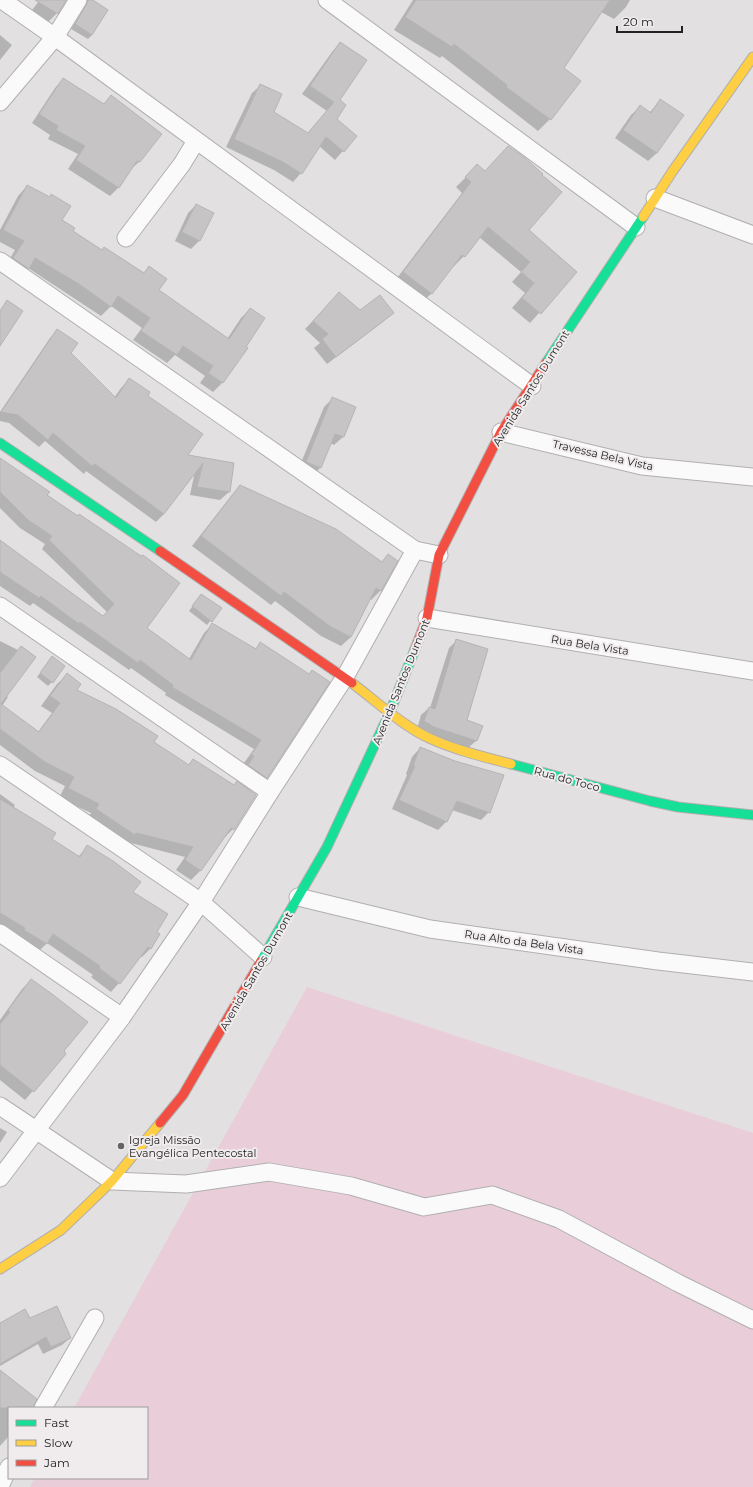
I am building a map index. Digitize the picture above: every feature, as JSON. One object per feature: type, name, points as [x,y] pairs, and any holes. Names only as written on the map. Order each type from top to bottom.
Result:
[{"type":"main road","name":"Avenida Santos Dumont","points":[[0,1269],[61,1230],[112,1181],[183,1095],[327,847],[390,712],[427,618],[439,555],[501,432],[655,198],[753,57]]},
{"type":"main road","name":"Rua do Toco","points":[[0,443],[345,677],[411,728],[429,738],[496,760],[650,801],[753,815]]},
{"type":"street","points":[[2,0],[55,37],[532,386]]},
{"type":"street","points":[[0,102],[55,37],[78,0]]},
{"type":"street","points":[[327,0],[636,227]]},
{"type":"street","points":[[126,238],[182,164],[196,141]]},
{"type":"street","points":[[655,198],[753,235]]},
{"type":"street","points":[[0,261],[415,550],[439,555]]},
{"type":"street","name":"Travessa Bela Vista","points":[[501,432],[642,466],[753,478]]},
{"type":"street","points":[[0,1178],[122,1017],[201,902],[345,677],[415,550]]},
{"type":"street","points":[[0,606],[270,792]]},
{"type":"street","name":"Rua Bela Vista","points":[[427,618],[753,671]]},
{"type":"street","points":[[0,765],[201,902],[263,957]]},
{"type":"street","name":"Rua Alto da Bela Vista","points":[[298,898],[430,929],[658,961],[753,972]]},
{"type":"street","points":[[0,933],[122,1017]]},
{"type":"street","points":[[0,1106],[112,1181],[186,1184],[269,1172],[350,1186],[424,1207],[492,1195],[559,1219],[678,1283],[753,1320]]},
{"type":"street","points":[[44,1407],[95,1318]]},
{"type":"street","points":[[0,1486],[8,1468]]},
{"type":"shaded area","points":[[307,987],[753,1133],[753,1487],[30,1487],[34,1479],[148,1479],[148,1407],[75,1407]]},
{"type":"building","points":[[35,0],[66,0],[58,14]]},
{"type":"building","points":[[88,0],[93,0],[108,10],[92,35],[75,24]]},
{"type":"building","points":[[416,0],[610,0],[564,68],[581,81],[551,120],[506,87],[507,85],[454,44],[452,47],[405,17]]},
{"type":"building","points":[[340,42],[367,60],[340,100],[346,105],[337,119],[357,136],[344,152],[326,137],[302,174],[283,162],[234,139],[260,84],[282,94],[274,112],[308,133],[334,102],[310,86]]},
{"type":"building","points":[[63,78],[104,104],[111,95],[162,134],[140,162],[137,161],[119,188],[76,160],[85,146],[56,130],[58,126],[39,114]]},
{"type":"building","points":[[660,99],[684,115],[657,153],[623,130],[640,105],[651,113]]},
{"type":"building","points":[[508,146],[525,158],[562,192],[529,230],[577,272],[541,314],[522,298],[534,283],[521,272],[530,262],[488,227],[465,257],[462,255],[432,294],[403,272],[471,182],[465,177],[477,164],[485,171]]},
{"type":"building","points":[[27,185],[50,197],[51,194],[71,206],[62,220],[75,228],[73,231],[102,250],[104,247],[144,273],[149,266],[167,279],[159,290],[229,339],[250,308],[265,318],[246,347],[248,348],[223,383],[208,373],[213,366],[183,346],[177,355],[141,331],[150,318],[118,296],[111,307],[79,284],[35,258],[29,269],[13,258],[24,241],[3,230]]},
{"type":"building","points":[[196,204],[214,213],[200,241],[182,232]]},
{"type":"building","points":[[339,292],[360,310],[380,295],[394,313],[336,357],[322,339],[328,334],[313,321]]},
{"type":"building","points":[[7,300],[23,311],[0,346],[0,311]]},
{"type":"building","points":[[57,329],[78,343],[71,353],[116,398],[129,378],[150,392],[148,396],[203,434],[188,455],[234,463],[230,492],[197,487],[203,463],[164,514],[95,464],[92,466],[53,433],[48,440],[18,415],[1,412]]},
{"type":"building","points":[[332,397],[356,407],[344,437],[335,434],[321,468],[306,462]]},
{"type":"building","points":[[0,458],[50,492],[47,495],[78,516],[79,514],[141,556],[143,555],[180,583],[147,628],[191,660],[212,623],[256,649],[260,642],[309,674],[312,670],[330,682],[267,778],[248,765],[254,756],[251,755],[261,740],[172,687],[173,685],[140,660],[138,663],[80,622],[79,624],[41,596],[39,598],[0,572],[0,540],[103,616],[114,604],[49,540],[52,536],[28,520],[0,492]]},
{"type":"building","points":[[240,485],[336,529],[382,562],[388,554],[398,561],[381,591],[376,588],[351,637],[331,627],[284,592],[281,596],[201,536]]},
{"type":"building","points":[[201,594],[222,608],[212,622],[192,606]]},
{"type":"building","points":[[456,639],[488,649],[467,720],[483,726],[477,741],[434,727],[424,721],[429,707],[435,709]]},
{"type":"building","points":[[21,646],[36,657],[1,704],[39,732],[60,703],[50,696],[67,673],[81,684],[77,690],[116,709],[158,736],[154,742],[189,765],[193,759],[234,785],[237,781],[256,795],[234,830],[231,828],[201,871],[185,860],[193,847],[136,833],[135,835],[96,809],[99,804],[68,788],[74,777],[45,762],[0,729],[0,673]]},
{"type":"building","points":[[52,656],[65,666],[53,683],[40,673]]},
{"type":"building","points":[[420,747],[455,761],[504,775],[490,813],[457,801],[447,822],[399,800],[415,766],[413,766]]},
{"type":"building","points":[[0,799],[56,833],[52,839],[80,857],[87,845],[113,861],[141,882],[133,892],[168,914],[157,932],[160,934],[151,949],[148,947],[120,984],[99,968],[100,966],[53,934],[47,944],[24,930],[25,928],[0,913]]},
{"type":"building","points":[[31,979],[88,1022],[64,1051],[66,1054],[34,1092],[0,1065],[0,1024],[10,1012],[8,1010]]},
{"type":"building","points":[[57,1306],[71,1338],[51,1347],[46,1337],[0,1364],[0,1323],[25,1309],[30,1318]]},
{"type":"building","points":[[0,1370],[37,1399],[33,1407],[0,1408]]},
{"type":"traffic: fast","points":[[546,363],[643,217]]},
{"type":"traffic: fast","points":[[0,443],[160,551]]},
{"type":"traffic: fast","points":[[261,961],[327,847],[390,712],[415,649]]},
{"type":"traffic: fast","points":[[511,764],[678,807],[753,815]]},
{"type":"traffic: slow","points":[[643,217],[672,172],[753,57]]},
{"type":"traffic: slow","points":[[352,683],[419,733],[459,750],[511,764]]},
{"type":"traffic: slow","points":[[0,1269],[61,1230],[112,1181],[160,1123]]},
{"type":"traffic: jam","points":[[415,649],[427,618],[439,555],[501,432],[546,363]]},
{"type":"traffic: jam","points":[[160,551],[352,683]]},
{"type":"traffic: jam","points":[[160,1123],[183,1095],[261,961]]},
{"type":"place","name":"Igreja Missão Evangélica Pentecostal","points":[[121,1146]]}]
